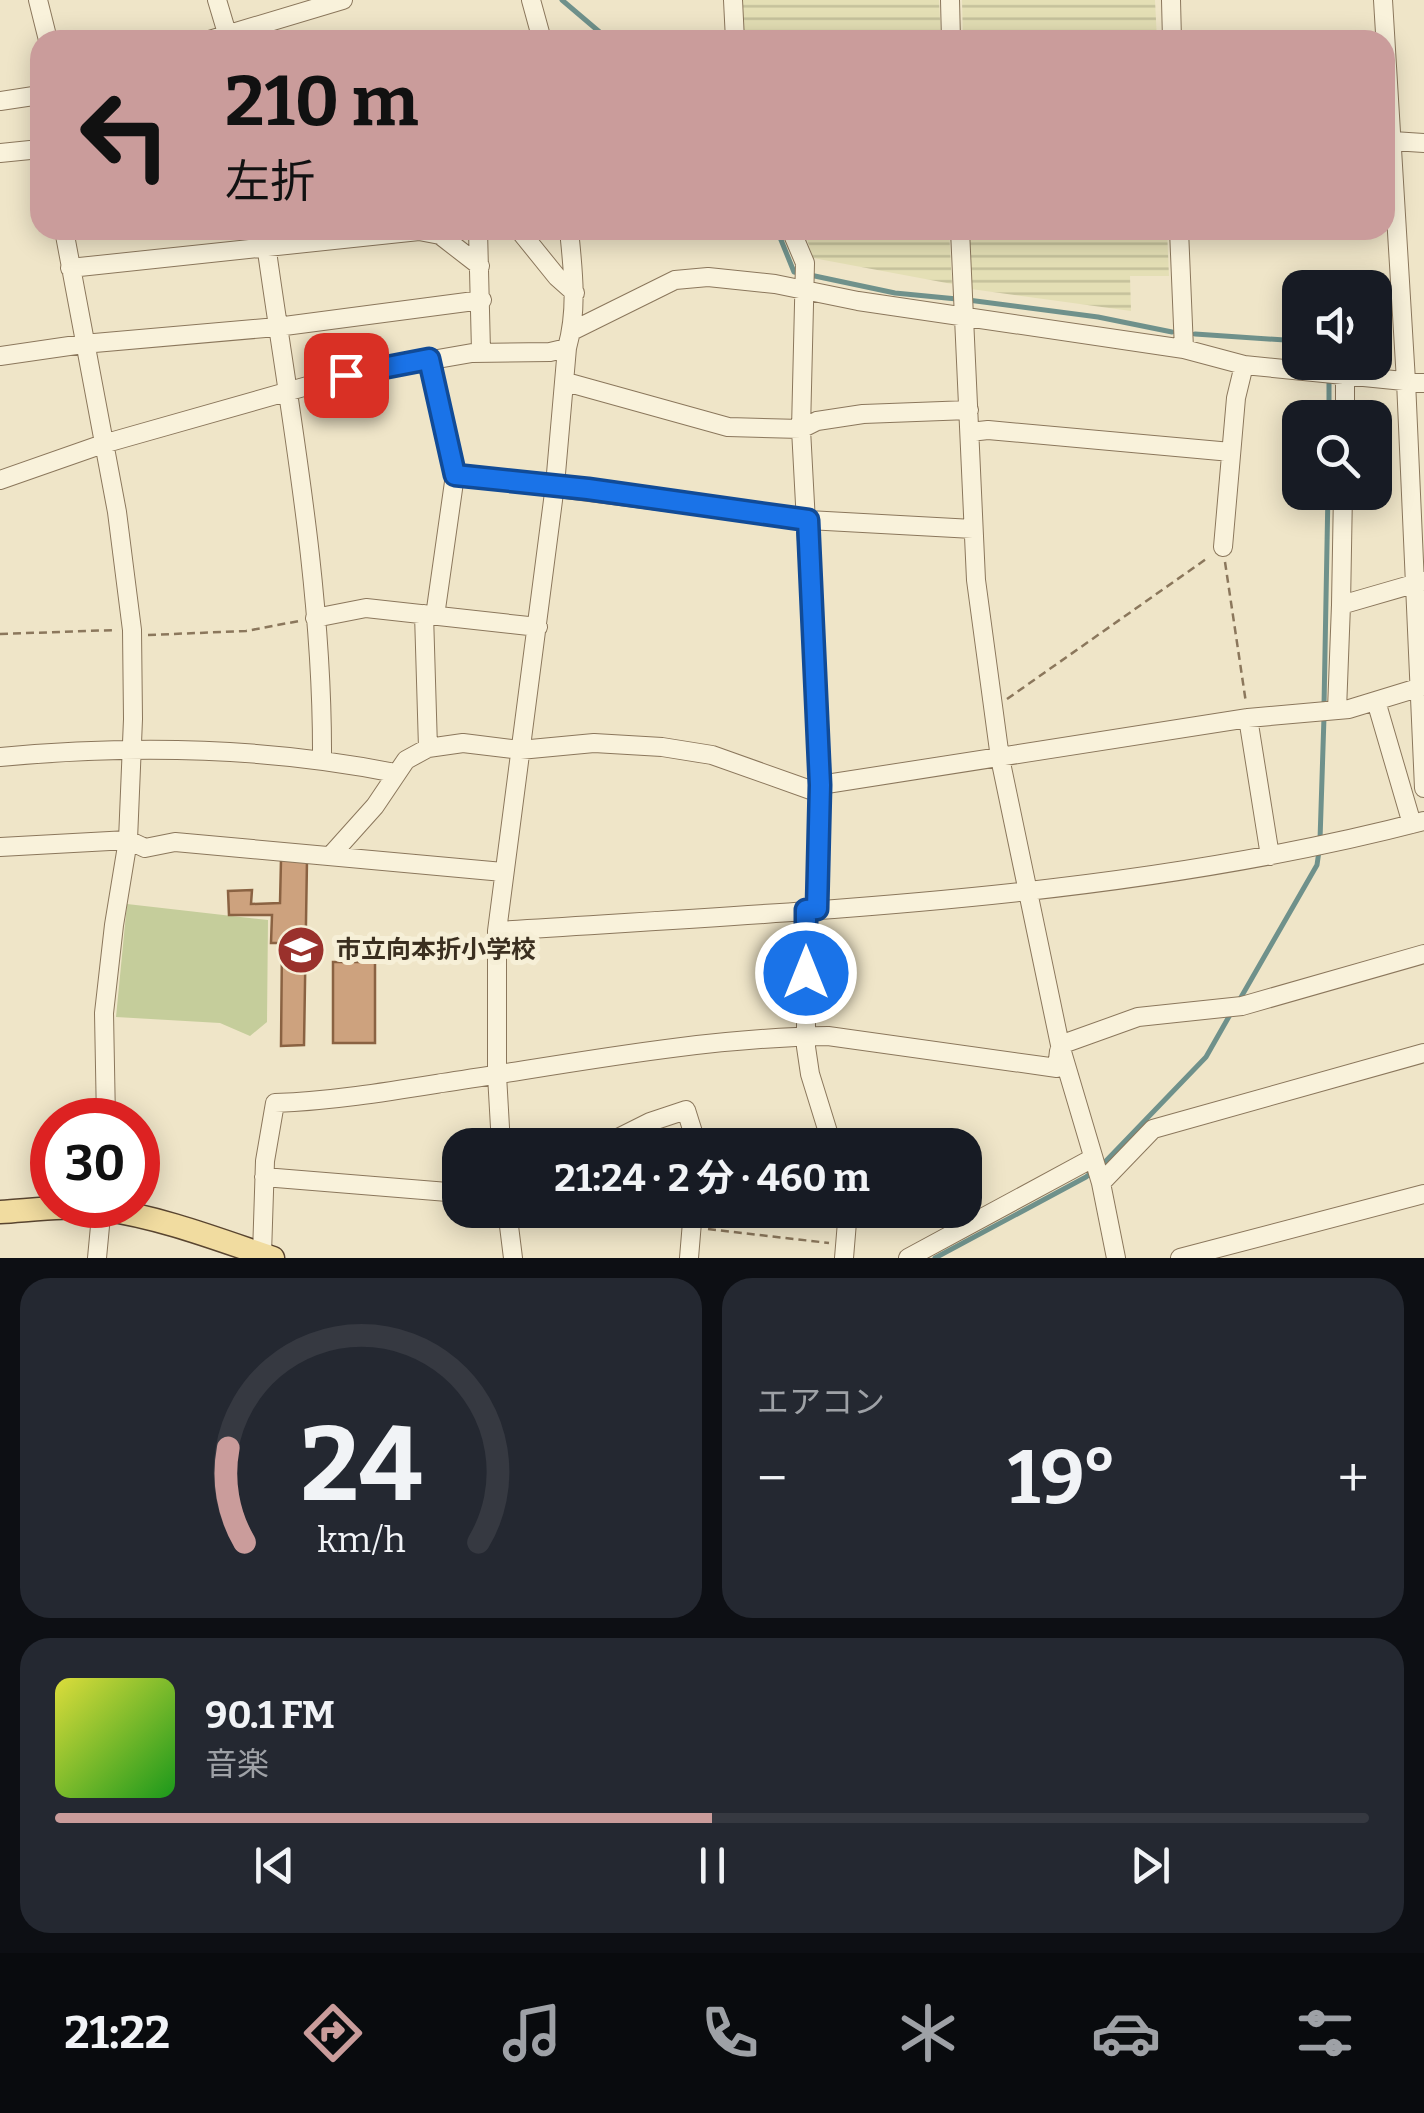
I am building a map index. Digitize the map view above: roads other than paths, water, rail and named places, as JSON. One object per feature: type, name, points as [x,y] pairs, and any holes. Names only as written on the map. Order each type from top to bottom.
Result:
[{"type":"main road","points":[[0,1212],[30,1210]]},
{"type":"main road","points":[[160,1222],[268,1256]]},
{"type":"street","points":[[38,0],[46,30]]},
{"type":"street","points":[[217,0],[220,30]]},
{"type":"street","points":[[247,30],[344,0]]},
{"type":"street","points":[[518,0],[533,6]]},
{"type":"street","points":[[733,0],[734,30]]},
{"type":"street","points":[[950,0],[952,30]]},
{"type":"street","points":[[1170,0],[1172,30]]},
{"type":"street","points":[[1384,0],[1386,30]]},
{"type":"street","points":[[0,101],[30,96]]},
{"type":"street","points":[[1395,141],[1424,143]]},
{"type":"street","points":[[0,153],[30,150]]},
{"type":"street","points":[[1395,163],[1415,382],[1424,788]]},
{"type":"street","points":[[66,240],[117,512],[132,633],[128,840],[104,1013],[106,1098]]},
{"type":"street","points":[[70,268],[253,240]]},
{"type":"street","points":[[266,240],[315,618],[322,758]]},
{"type":"street","points":[[446,240],[480,266]]},
{"type":"street","points":[[479,240],[481,352]]},
{"type":"street","points":[[527,240],[575,293]]},
{"type":"street","points":[[501,1128],[497,931],[566,382],[575,293],[570,240]]},
{"type":"street","points":[[795,240],[805,263],[801,429],[819,789],[806,1036],[810,1074],[827,1128]]},
{"type":"street","points":[[961,240],[976,580],[1000,758],[1060,1045],[1096,1170],[1116,1258]]},
{"type":"street","points":[[1180,240],[1184,348]]},
{"type":"street","points":[[0,480],[103,444],[346,375],[481,352],[550,352],[674,280],[708,277],[803,286],[1184,348],[1244,364],[1282,368]]},
{"type":"street","points":[[0,356],[83,344],[277,327],[482,300]]},
{"type":"street","points":[[428,748],[430,615],[455,475],[429,359]]},
{"type":"street","points":[[1223,547],[1236,398],[1244,364]]},
{"type":"street","points":[[566,382],[728,428],[801,429],[817,421],[864,414],[969,410]]},
{"type":"street","points":[[970,432],[988,430],[1231,452]]},
{"type":"street","points":[[455,475],[808,520],[973,528]]},
{"type":"street","points":[[1329,710],[1342,606],[1343,510]]},
{"type":"street","points":[[1342,606],[1420,582]]},
{"type":"street","points":[[315,618],[366,608],[538,628]]},
{"type":"street","points":[[332,854],[375,806],[406,760],[428,748],[463,743],[520,750],[594,744],[662,747],[712,755],[819,789],[1248,718],[1329,710],[1422,687]]},
{"type":"street","points":[[497,931],[811,910],[1026,890],[1270,856],[1418,823],[1376,701]]},
{"type":"street","points":[[1248,718],[1270,856]]},
{"type":"street","points":[[0,758],[75,750],[322,758],[395,773]]},
{"type":"street","points":[[0,846],[128,840],[145,848],[175,842],[502,872]]},
{"type":"street","points":[[1060,1045],[1138,1017],[1233,1007],[1424,954]]},
{"type":"street","points":[[268,1256],[264,1177],[275,1103],[331,1101],[636,1053],[806,1036],[1058,1068],[1060,1045]]},
{"type":"street","points":[[908,1258],[1096,1170],[1154,1128],[1424,1053]]},
{"type":"street","points":[[638,1128],[686,1110],[692,1128]]},
{"type":"street","points":[[264,1177],[442,1192]]},
{"type":"street","points":[[1180,1258],[1424,1194]]},
{"type":"street","points":[[97,1258],[100,1228]]},
{"type":"street","points":[[510,1228],[514,1258]]},
{"type":"street","points":[[689,1258],[691,1228]]},
{"type":"waterway","points":[[562,0],[597,30]]},
{"type":"waterway","points":[[781,240],[794,272],[799,273]]},
{"type":"waterway","points":[[810,275],[895,293],[957,299]]},
{"type":"waterway","points":[[968,300],[1098,317],[1172,332]]},
{"type":"waterway","points":[[1195,334],[1282,340]]},
{"type":"waterway","points":[[1329,380],[1329,400]]},
{"type":"waterway","points":[[1324,706],[1328,510]]},
{"type":"waterway","points":[[1320,840],[1324,717]]},
{"type":"waterway","points":[[1240,999],[1317,865],[1319,851]]},
{"type":"waterway","points":[[935,1258],[1086,1177],[1104,1163],[1206,1057],[1231,1013]]},
{"type":"place","name":"市立向本折小学校","points":[[301,950]]}]
